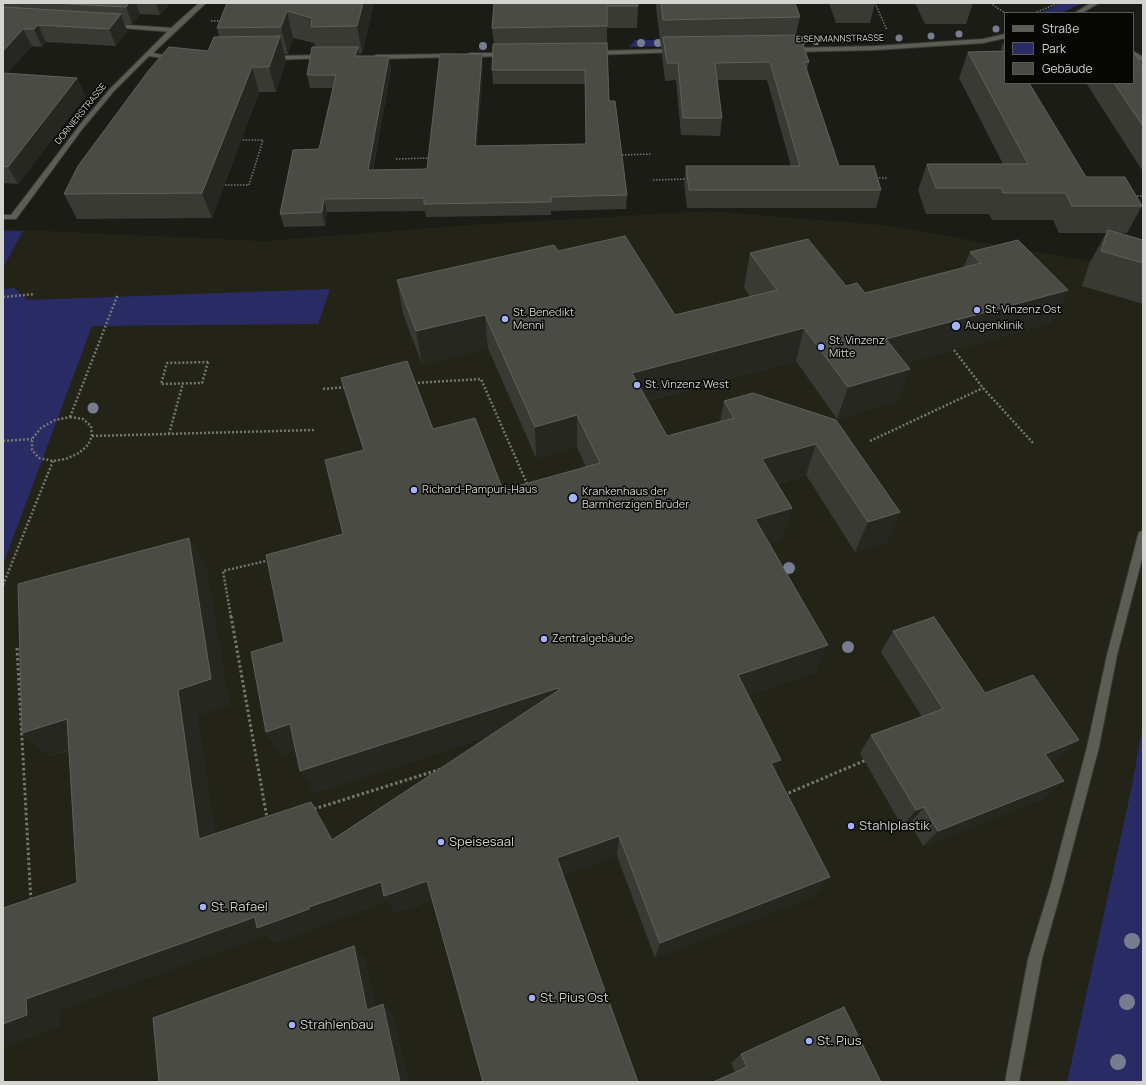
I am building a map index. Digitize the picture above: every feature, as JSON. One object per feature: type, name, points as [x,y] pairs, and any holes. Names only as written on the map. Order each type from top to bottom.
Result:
[{"type":"street","name":"DORNIERSTRASSE","points":[[3,217],[13,217],[81,127],[112,90],[172,30],[203,3]]},
{"type":"street","points":[[1079,12],[1096,3]]},
{"type":"street","points":[[103,26],[172,30]]},
{"type":"street","name":"EISENMANNSTRASSE","points":[[784,50],[876,48],[942,44],[983,41],[1004,36]]},
{"type":"street","points":[[590,53],[684,51]]},
{"type":"street","points":[[148,54],[182,59]]},
{"type":"street","points":[[464,55],[511,54]]},
{"type":"street","points":[[1134,54],[1143,60]]},
{"type":"street","points":[[372,57],[457,56]]},
{"type":"street","points":[[261,58],[332,57]]},
{"type":"street","points":[[1012,1082],[1035,960],[1093,747],[1112,655],[1143,535]]},
{"type":"path","points":[[875,3],[889,36]]},
{"type":"path","points":[[990,3],[1004,12]]},
{"type":"path","points":[[1036,12],[1059,3]]},
{"type":"path","points":[[187,17],[211,21],[227,21]]},
{"type":"path","points":[[218,185],[249,185],[264,140],[241,140]]},
{"type":"path","points":[[612,155],[652,154]]},
{"type":"path","points":[[396,159],[436,158]]},
{"type":"path","points":[[872,178],[887,178]]},
{"type":"path","points":[[654,180],[692,179]]},
{"type":"path","points":[[1127,195],[1143,196]]},
{"type":"path","points":[[3,297],[36,294]]},
{"type":"path","points":[[70,417],[118,294]]},
{"type":"path","points":[[954,350],[983,388],[1033,443]]},
{"type":"path","points":[[208,362],[202,383],[183,384],[160,384],[167,363],[208,362]]},
{"type":"path","points":[[410,383],[482,379],[531,492]]},
{"type":"path","points":[[169,434],[183,384]]},
{"type":"path","points":[[323,389],[355,387]]},
{"type":"path","points":[[870,441],[983,388]]},
{"type":"path","points":[[70,417],[83,419],[91,426],[92,436],[88,445],[79,453],[66,459],[53,461],[39,458],[32,450],[32,439],[41,428],[55,420],[70,417]]},
{"type":"path","points":[[92,436],[314,430]]},
{"type":"path","points":[[3,441],[32,439]]},
{"type":"path","points":[[3,585],[53,461]]},
{"type":"path","points":[[268,824],[224,571],[277,558]]},
{"type":"path","points":[[17,648],[31,908]]},
{"type":"path","points":[[783,795],[872,758]]},
{"type":"path","points":[[313,809],[449,766]]},
{"type":"shaded area","name":"Krankenhaus der Barmherzigen Brüder","points":[[710,211],[894,226],[1006,247],[1114,264],[1143,272],[1143,724],[1132,785],[1067,1082],[3,1082],[3,229],[264,241],[469,225]]},
{"type":"green space","points":[[1062,3],[1081,4],[1063,12],[1041,12]]},
{"type":"green space","points":[[635,40],[668,40],[664,46],[629,47]]},
{"type":"green space","points":[[3,231],[23,231],[3,268]]},
{"type":"green space","points":[[14,288],[27,300],[330,289],[318,324],[92,326],[3,565],[3,289]]},
{"type":"green space","points":[[1143,724],[1143,1082],[1067,1082],[1132,785]]},
{"type":"building","points":[[51,3],[129,3],[126,7]]},
{"type":"building","points":[[227,3],[363,3],[357,26],[311,27],[312,18],[287,11],[281,27],[217,28]]},
{"type":"building","points":[[494,3],[638,3],[638,6],[607,6],[607,26],[492,28]]},
{"type":"building","points":[[661,3],[795,3],[800,17],[663,20]]},
{"type":"building","points":[[3,7],[121,14],[109,29],[38,25],[34,29],[23,29],[3,51]]},
{"type":"building","points":[[800,35],[809,62],[804,62],[839,166],[874,166],[881,190],[689,190],[686,166],[800,166],[770,62],[715,63],[722,118],[683,118],[678,63],[667,63],[663,37]]},
{"type":"building","points":[[280,36],[269,67],[252,67],[202,193],[64,194],[78,166],[149,70],[169,47],[208,51],[214,37]]},
{"type":"building","points":[[607,43],[609,101],[615,101],[627,195],[551,197],[551,202],[424,204],[424,198],[324,199],[322,212],[280,214],[293,150],[319,149],[336,75],[307,75],[312,47],[358,47],[355,56],[389,56],[368,170],[427,169],[440,54],[482,54],[475,146],[586,144],[585,70],[492,70],[493,44]]},
{"type":"building","points":[[1004,51],[1004,84],[1030,84],[1086,177],[1125,177],[1142,206],[1072,206],[1066,193],[1003,193],[1001,188],[936,188],[927,164],[1028,164],[968,52]]},
{"type":"building","points":[[1134,53],[1143,66],[1143,126],[1115,84],[1134,84]]},
{"type":"building","points":[[3,73],[77,78],[8,167],[3,166]]},
{"type":"building","points":[[1108,230],[1143,240],[1143,263],[1101,251]]},
{"type":"building","points":[[625,236],[675,315],[777,290],[750,253],[808,239],[846,286],[857,283],[865,293],[981,263],[970,252],[1018,240],[1068,290],[886,339],[910,369],[848,387],[804,328],[632,373],[667,436],[734,418],[724,401],[753,393],[836,420],[900,512],[868,522],[816,444],[762,459],[792,508],[755,519],[828,645],[738,675],[781,760],[771,763],[830,877],[660,943],[619,836],[557,858],[638,1082],[483,1082],[427,881],[384,896],[381,882],[309,907],[309,909],[257,928],[255,917],[26,999],[27,1015],[3,1024],[3,908],[77,883],[67,719],[22,733],[18,584],[189,538],[211,679],[178,690],[199,839],[311,802],[332,840],[559,690],[558,688],[300,771],[290,724],[266,732],[251,652],[284,642],[266,555],[343,534],[325,460],[364,450],[341,378],[407,361],[433,429],[475,418],[503,490],[600,463],[577,415],[535,427],[485,315],[416,331],[397,280],[554,245],[558,251]]},
{"type":"building","points":[[934,617],[985,693],[1033,675],[1079,740],[1045,754],[1064,781],[938,831],[924,807],[916,810],[871,735],[943,709],[893,631]]},
{"type":"building","name":"Strahlenbau","points":[[354,946],[367,1010],[383,1004],[400,1082],[159,1082],[153,1018]]},
{"type":"building","name":"St. Pius","points":[[844,1007],[881,1082],[713,1082],[747,1067],[741,1054]]},
{"type":"place","name":"St. Vinzenz Ost","points":[[977,310]]},
{"type":"place","name":"St. Benedikt Menni","points":[[505,319]]},
{"type":"place","name":"Augenklinik","points":[[956,326]]},
{"type":"place","name":"St. Vinzenz Mitte","points":[[821,347]]},
{"type":"place","name":"St. Vinzenz West","points":[[637,385]]},
{"type":"place","name":"Richard-Pampuri-Haus","points":[[414,490]]},
{"type":"place","name":"Krankenhaus der Barmherzigen Brüder","points":[[573,498]]},
{"type":"place","name":"Zentralgebäude","points":[[544,639]]},
{"type":"place","name":"Stahlplastik","points":[[851,826]]},
{"type":"place","name":"Speisesaal","points":[[441,842]]},
{"type":"place","name":"St. Rafael","points":[[203,907]]},
{"type":"place","name":"St. Pius Ost","points":[[532,998]]},
{"type":"place","name":"Strahlenbau","points":[[292,1025]]},
{"type":"place","name":"St. Pius","points":[[809,1041]]}]
